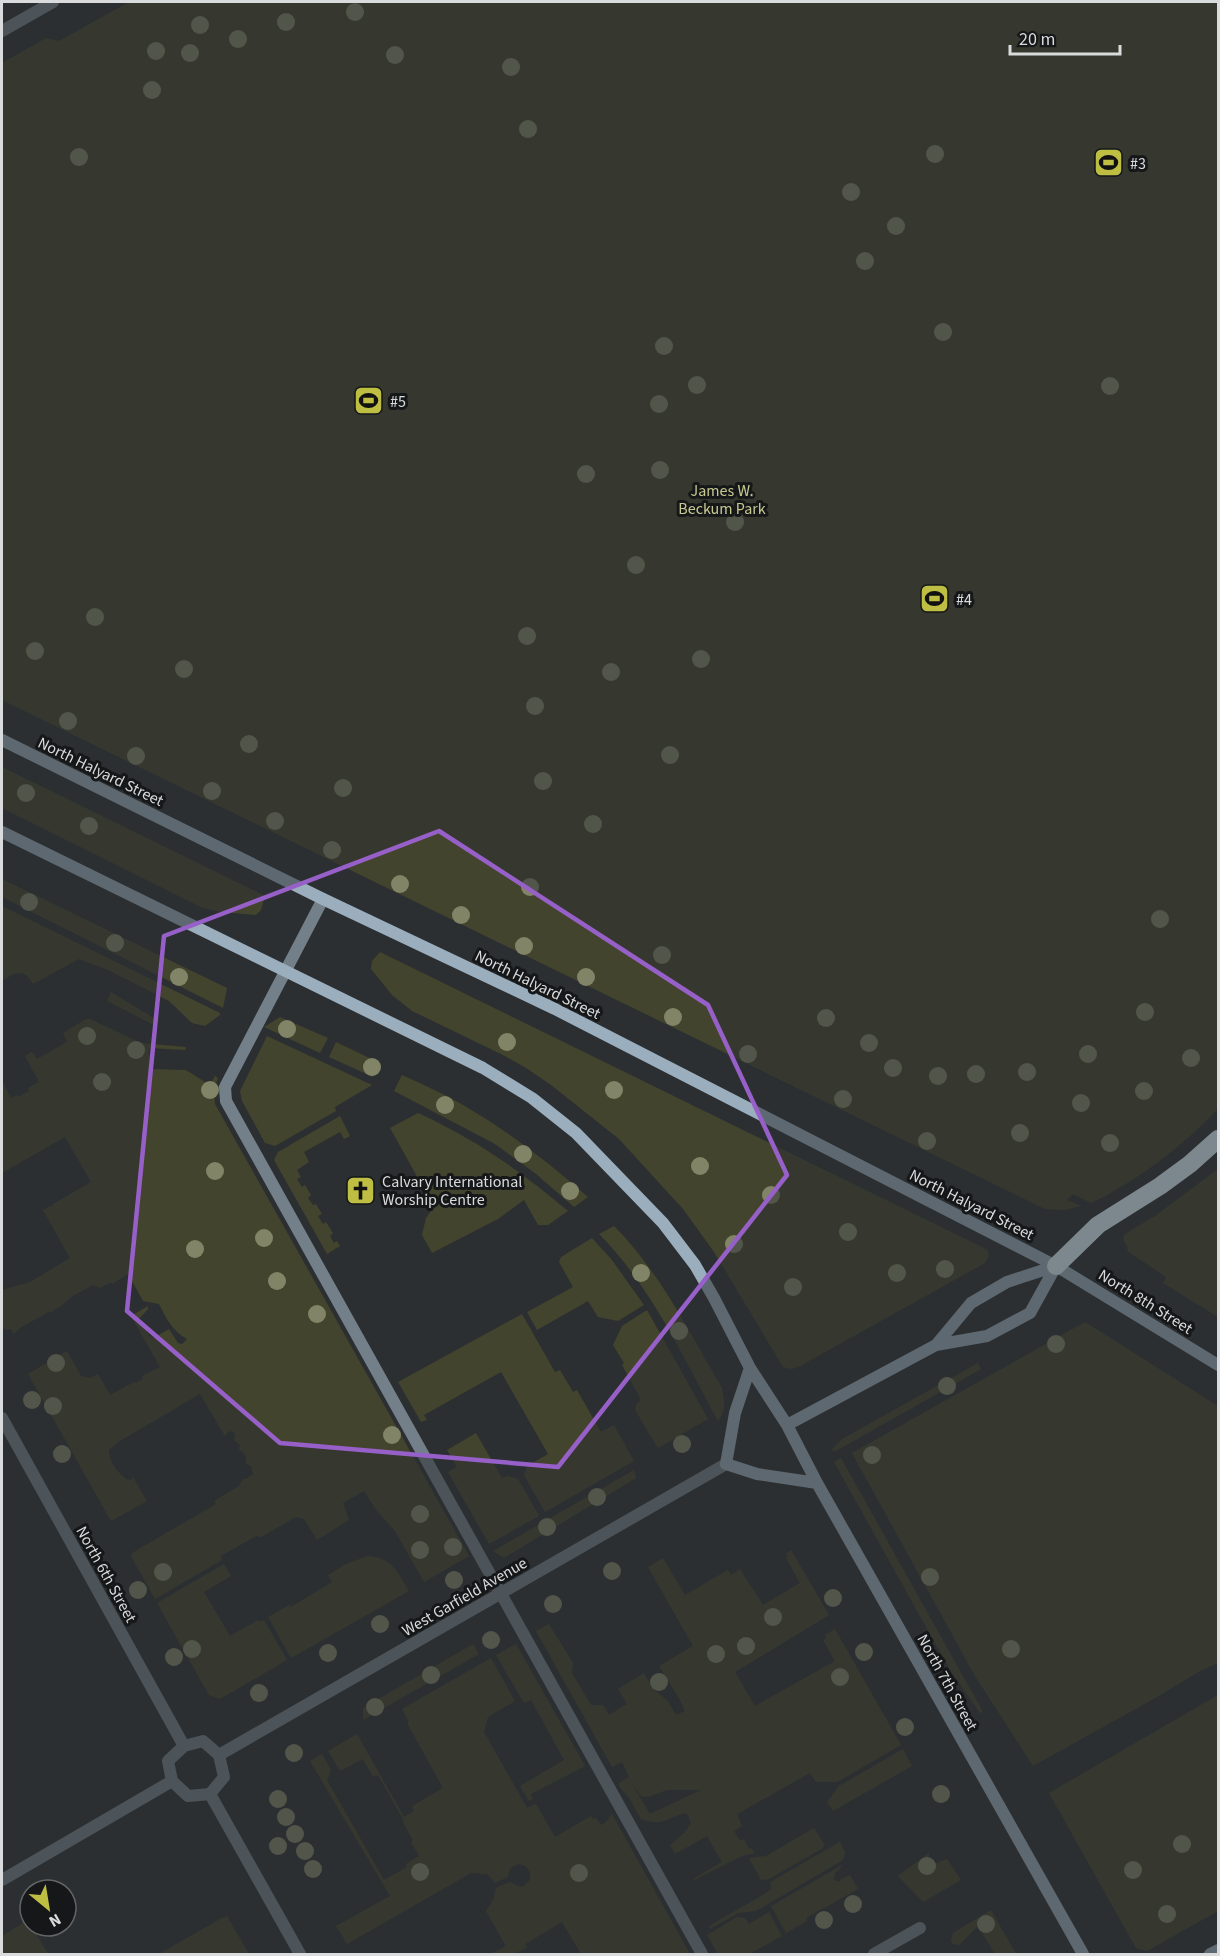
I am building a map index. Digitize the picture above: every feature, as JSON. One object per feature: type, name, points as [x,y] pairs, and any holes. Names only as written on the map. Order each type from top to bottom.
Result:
[{"type":"highway","points":[[1056,1266],[1098,1225],[1160,1186],[1218,1139]]},
{"type":"main road","name":"North Halyard Street","points":[[2,740],[323,899],[555,1010],[1056,1266]]},
{"type":"main road","points":[[2,832],[483,1068],[532,1098],[576,1133],[663,1223],[695,1265],[750,1368],[787,1425],[936,1345],[987,1336],[1030,1313],[1056,1266]]},
{"type":"main road","points":[[936,1345],[971,1303],[1007,1282],[1056,1266]]},
{"type":"main road","name":"North 8th Street","points":[[1056,1266],[1218,1365]]},
{"type":"main road","points":[[750,1368],[735,1413],[726,1464],[757,1474],[817,1483]]},
{"type":"main road","name":"North 7th Street","points":[[787,1425],[817,1483],[1083,1954]]},
{"type":"main road","points":[[1210,1954],[1218,1950]]},
{"type":"street","points":[[2,31],[53,2]]},
{"type":"street","points":[[323,899],[225,1087],[226,1101],[702,1954]]},
{"type":"street","name":"North 6th Street","points":[[2,1418],[184,1746]]},
{"type":"street","name":"West Garfield Avenue","points":[[219,1755],[726,1464]]},
{"type":"street","points":[[203,1742],[219,1755],[224,1777],[210,1794],[188,1796],[172,1781],[168,1761],[184,1746],[203,1742]]},
{"type":"street","points":[[2,1880],[172,1781]]},
{"type":"street","points":[[210,1794],[300,1954]]},
{"type":"street","points":[[874,1954],[920,1928]]},
{"type":"highlighted area","points":[[439,831],[708,1005],[787,1175],[558,1467],[280,1443],[127,1311],[164,936]]},
{"type":"green space","name":"James W. Beckum Park","points":[[129,2],[1218,2],[1218,1109],[1205,1123],[1159,1162],[1125,1185],[1091,1203],[1073,1194],[1067,1200],[1081,1206],[1064,1210],[1045,1209],[2,700],[2,63],[46,38],[59,41]]},
{"type":"green space","points":[[2,767],[265,896],[261,910],[256,915],[203,908],[2,808]]},
{"type":"green space","points":[[2,879],[227,988],[223,1008],[2,897]]},
{"type":"green space","points":[[2,906],[220,1015],[205,1026],[192,1023],[169,1001],[108,970],[79,959],[33,984],[22,973],[2,981]]},
{"type":"green space","points":[[380,952],[986,1249],[989,1254],[987,1260],[800,1366],[792,1369],[783,1367],[714,1252],[683,1209],[619,1139],[526,1068],[412,1011],[392,995],[371,969],[372,961]]},
{"type":"green space","points":[[111,992],[157,1020],[157,1023],[154,1025],[107,1001]]},
{"type":"green space","points":[[280,1017],[328,1038],[320,1053],[264,1027]]},
{"type":"green space","points":[[86,1019],[141,1043],[186,1047],[185,1050],[149,1048],[149,1069],[186,1070],[210,1085],[215,1076],[218,1078],[214,1089],[215,1104],[469,1556],[424,1582],[395,1531],[377,1511],[364,1491],[343,1503],[349,1520],[317,1540],[304,1519],[296,1517],[221,1556],[222,1560],[155,1599],[131,1556],[132,1553],[216,1504],[214,1501],[239,1486],[243,1479],[253,1474],[251,1466],[246,1464],[243,1452],[239,1450],[240,1445],[234,1440],[235,1434],[232,1431],[225,1436],[200,1394],[118,1442],[109,1450],[112,1462],[126,1479],[131,1480],[133,1477],[147,1501],[111,1521],[28,1374],[67,1351],[81,1376],[90,1378],[98,1374],[110,1395],[136,1383],[143,1379],[142,1376],[160,1367],[131,1316],[148,1306],[139,1319],[149,1336],[153,1338],[169,1329],[178,1343],[182,1344],[187,1339],[174,1329],[159,1304],[143,1301],[128,1274],[100,1288],[93,1285],[71,1297],[52,1313],[50,1311],[20,1328],[14,1334],[11,1329],[5,1330],[2,1324],[2,1290],[30,1282],[70,1258],[43,1210],[91,1182],[65,1137],[2,1173],[2,1081],[11,1098],[29,1091],[28,1088],[39,1082],[25,1056],[32,1052],[37,1059],[67,1042],[63,1033]]},
{"type":"green space","points":[[267,1036],[372,1085],[335,1107],[336,1111],[275,1146],[265,1143],[242,1101],[240,1091]]},
{"type":"green space","points":[[336,1042],[380,1063],[373,1077],[329,1057]]},
{"type":"green space","points":[[402,1075],[452,1099],[500,1128],[588,1197],[574,1207],[536,1174],[495,1144],[394,1091]]},
{"type":"green space","points":[[418,1113],[497,1157],[533,1182],[568,1211],[548,1225],[538,1225],[524,1200],[498,1219],[432,1253],[422,1235],[426,1218],[434,1207],[390,1128]]},
{"type":"green space","points":[[340,1116],[350,1136],[344,1139],[340,1132],[304,1152],[309,1162],[297,1170],[301,1177],[297,1179],[302,1187],[305,1185],[311,1195],[308,1198],[313,1205],[316,1204],[322,1214],[318,1216],[323,1224],[326,1222],[333,1233],[330,1236],[334,1243],[337,1241],[340,1246],[327,1254],[274,1160],[278,1152]]},
{"type":"green space","points":[[1218,1169],[1218,1317],[1163,1283],[1166,1277],[1127,1251],[1128,1248],[1123,1239],[1125,1234],[1155,1216]]},
{"type":"green space","points":[[614,1226],[660,1283],[722,1388],[724,1409],[718,1421],[679,1347],[650,1299],[618,1254],[599,1234]]},
{"type":"green space","points":[[592,1238],[612,1260],[644,1305],[618,1321],[598,1317],[588,1301],[537,1330],[527,1312],[573,1287],[559,1262],[561,1257]]},
{"type":"green space","points":[[647,1310],[708,1419],[658,1448],[635,1410],[637,1403],[641,1400],[613,1345],[622,1326]]},
{"type":"green space","points":[[522,1314],[555,1372],[560,1370],[573,1392],[577,1390],[601,1432],[614,1425],[634,1461],[545,1512],[524,1475],[527,1466],[548,1454],[501,1372],[424,1415],[427,1420],[421,1422],[398,1382]]},
{"type":"green space","points":[[1085,1322],[1218,1406],[1218,1663],[1033,1766],[975,1676],[852,1453]]},
{"type":"green space","points":[[978,1363],[981,1369],[836,1451],[831,1450],[842,1439]]},
{"type":"green space","points":[[476,1433],[502,1478],[508,1476],[518,1479],[539,1516],[489,1544],[448,1472],[457,1467],[447,1450]]},
{"type":"green space","points":[[841,1458],[983,1712],[980,1713],[950,1670],[834,1462]]},
{"type":"green space","points":[[634,1470],[636,1478],[504,1558],[493,1551]]},
{"type":"green space","points":[[791,1550],[829,1615],[735,1672],[755,1706],[835,1661],[823,1640],[826,1638],[825,1635],[835,1629],[901,1745],[837,1782],[816,1782],[810,1773],[737,1814],[742,1826],[734,1831],[740,1841],[744,1839],[749,1849],[751,1848],[755,1853],[742,1856],[694,1880],[722,1862],[707,1836],[675,1854],[670,1845],[684,1833],[691,1823],[688,1815],[684,1813],[659,1822],[641,1819],[619,1786],[619,1783],[629,1777],[622,1762],[612,1767],[536,1631],[549,1624],[573,1663],[572,1673],[591,1705],[603,1705],[609,1715],[627,1704],[618,1689],[644,1673],[653,1689],[668,1701],[676,1715],[685,1711],[659,1666],[693,1646],[648,1567],[663,1558],[685,1595],[728,1570],[731,1575],[740,1569],[763,1605],[800,1583],[786,1554]],"holes":[[[632,1784],[641,1796],[648,1797],[667,1790],[701,1790],[650,1814]]]},
{"type":"green space","points":[[368,1556],[389,1563],[409,1591],[291,1658],[268,1617],[289,1605],[291,1607],[332,1582],[328,1575],[346,1564]]},
{"type":"green space","points":[[224,1564],[231,1576],[204,1592],[230,1636],[258,1620],[260,1622],[264,1620],[287,1660],[220,1699],[209,1695],[157,1603]]},
{"type":"green space","points":[[473,1644],[479,1654],[363,1720],[363,1708]]},
{"type":"green space","points":[[516,1644],[585,1766],[531,1794],[533,1799],[529,1801],[520,1786],[564,1760],[531,1700],[524,1703],[496,1655]]},
{"type":"green space","points":[[491,1658],[515,1701],[488,1717],[484,1732],[527,1808],[536,1804],[555,1837],[591,1816],[593,1819],[596,1818],[601,1825],[612,1814],[690,1954],[581,1954],[562,1922],[525,1944],[527,1948],[513,1954],[491,1954],[506,1946],[486,1911],[493,1900],[496,1888],[510,1882],[520,1887],[530,1880],[529,1871],[521,1864],[510,1869],[508,1877],[495,1883],[487,1874],[471,1873],[347,1944],[336,1926],[390,1896],[310,1761],[322,1754],[331,1770],[327,1780],[384,1880],[407,1867],[406,1864],[419,1856],[411,1842],[413,1840],[404,1821],[378,1775],[373,1777],[363,1759],[340,1771],[328,1751],[357,1734],[404,1817],[414,1811],[412,1806],[443,1788],[407,1723],[409,1722],[402,1709]]},
{"type":"green space","points":[[1218,1695],[1218,1911],[1147,1951],[1136,1948],[1049,1793]]},
{"type":"green space","points":[[903,1749],[912,1766],[833,1811],[827,1802],[839,1786]]},
{"type":"green space","points":[[814,1828],[824,1844],[823,1848],[769,1879],[761,1880],[749,1858],[766,1856]]},
{"type":"green space","points":[[840,1842],[845,1852],[843,1860],[756,1911],[738,1913],[710,1929],[709,1926],[768,1892],[771,1888],[770,1882]]},
{"type":"green space","points":[[930,1852],[928,1858],[931,1864],[947,1859],[961,1880],[923,1902],[898,1876]]},
{"type":"green space","points":[[842,1865],[835,1873],[834,1880],[839,1882],[850,1875],[858,1889],[806,1918],[807,1921],[786,1933],[771,1906]]},
{"type":"green space","points":[[991,1910],[1016,1954],[995,1954],[978,1926],[959,1945],[953,1944],[951,1941],[953,1933]]},
{"type":"green space","points":[[769,1912],[782,1936],[749,1954],[718,1954],[707,1935],[737,1917],[745,1918],[749,1924]]},
{"type":"green space","points":[[227,1916],[249,1954],[159,1954],[220,1919]]},
{"type":"green space","points":[[18,1926],[18,1938],[39,1938],[48,1954],[2,1954],[2,1936]]},
{"type":"place","name":"#3","points":[[1109,163]]},
{"type":"place","name":"#5","points":[[369,401]]},
{"type":"place","name":"#4","points":[[935,599]]},
{"type":"place","name":"Calvary International Worship Centre","points":[[361,1190]]}]
